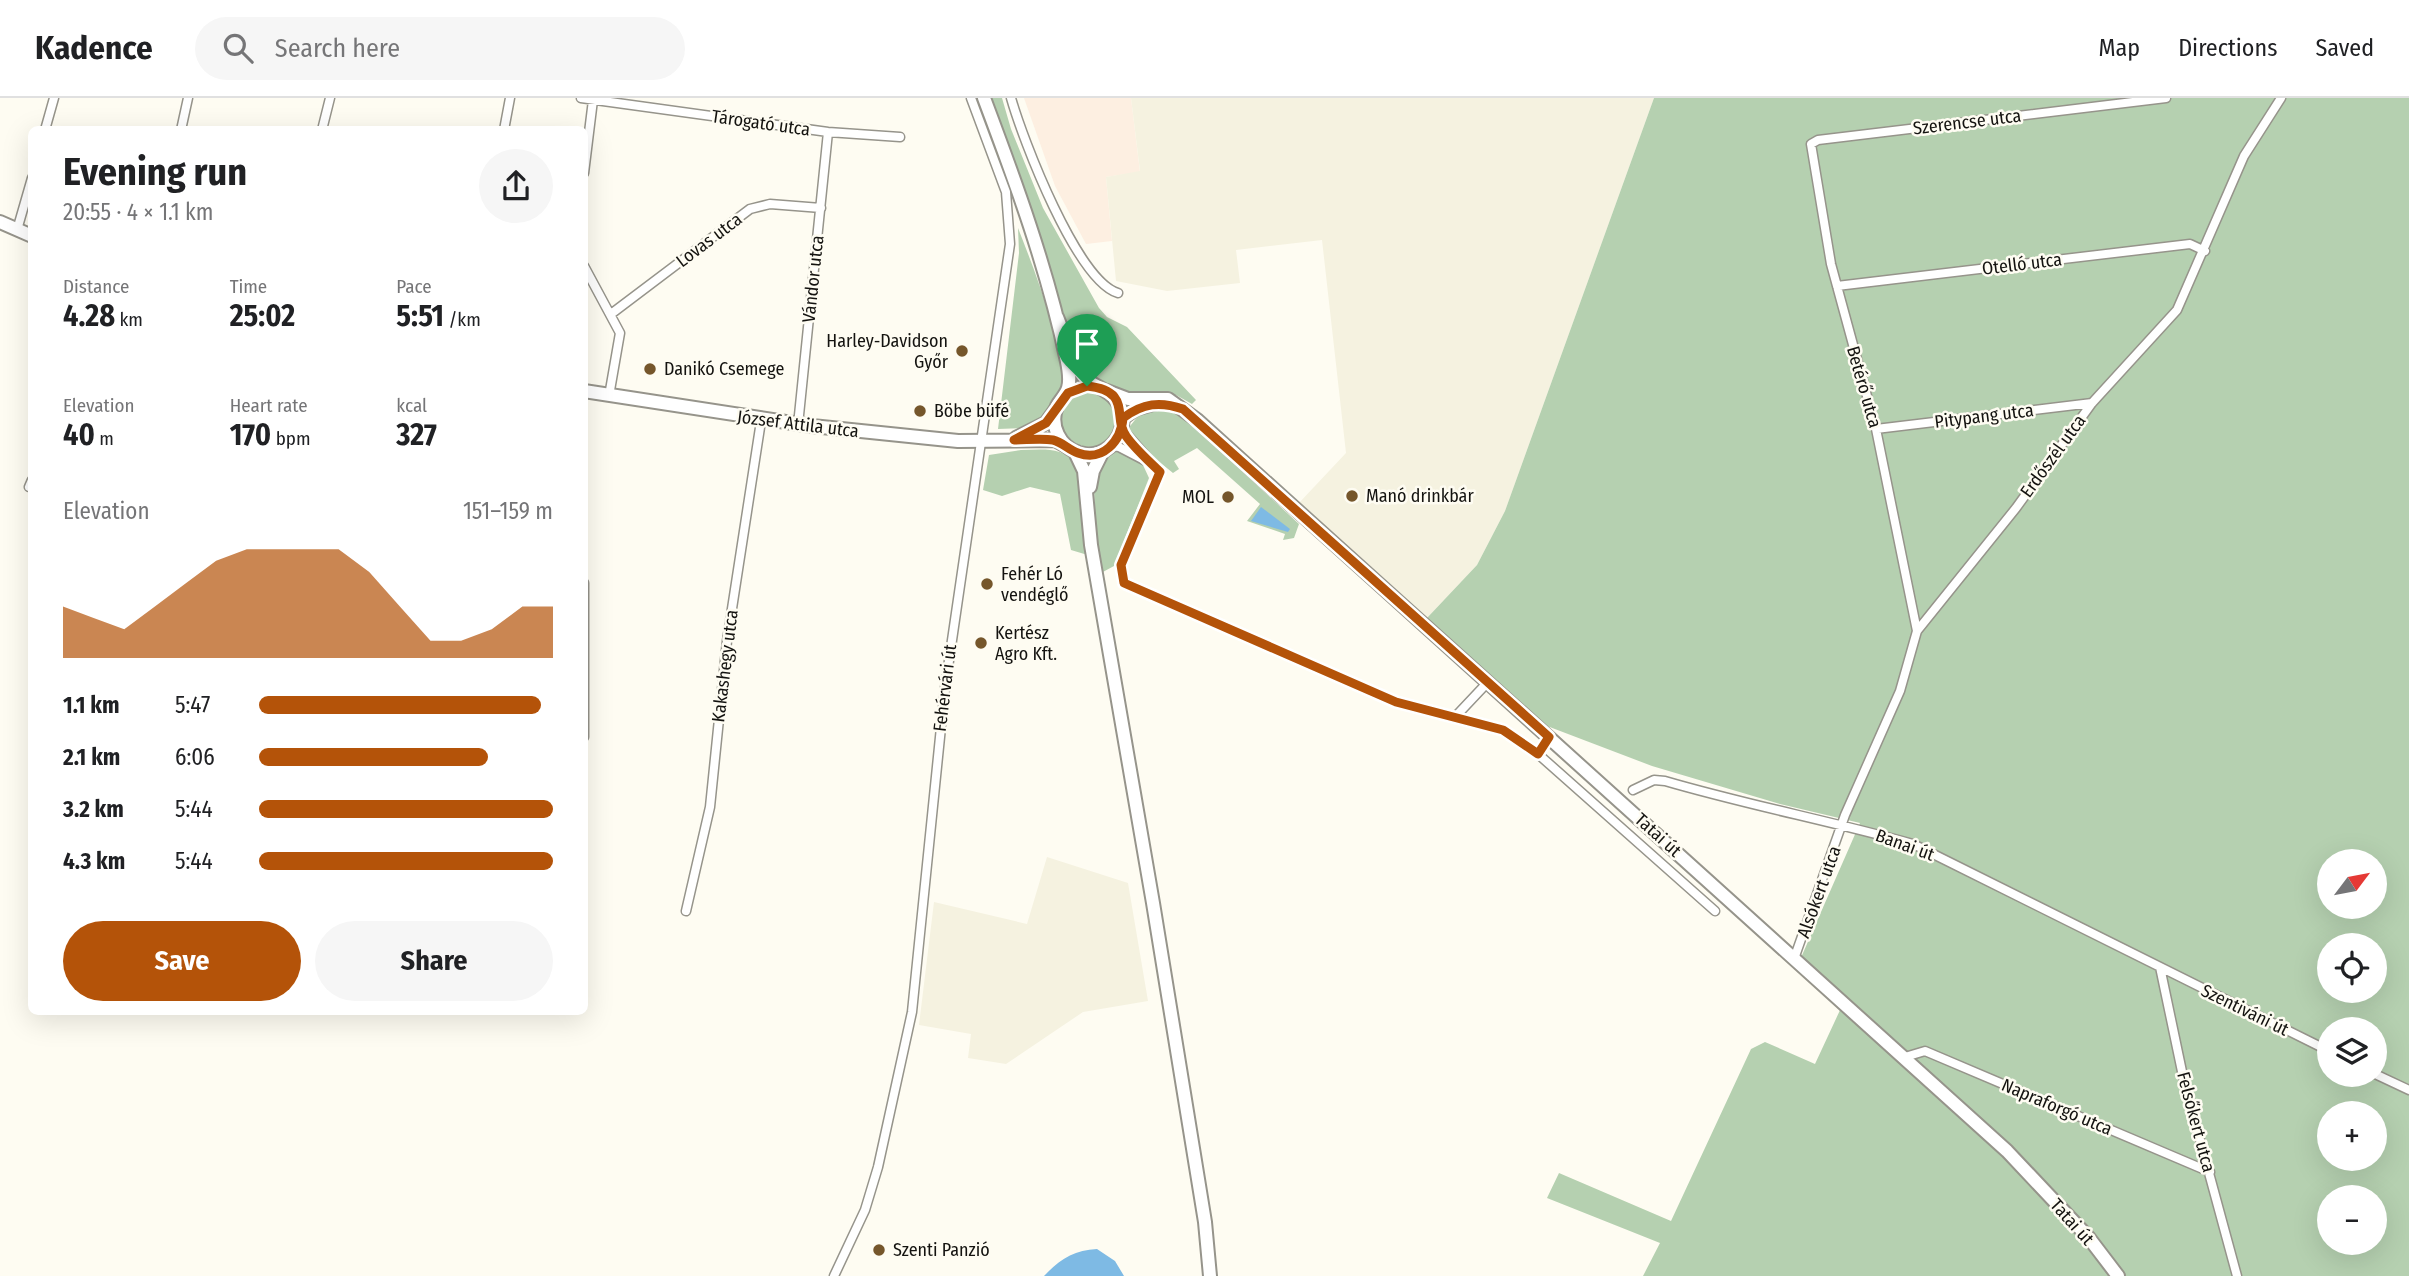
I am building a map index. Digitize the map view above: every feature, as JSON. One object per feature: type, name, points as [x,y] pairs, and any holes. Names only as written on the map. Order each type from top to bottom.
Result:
[{"type":"street","points":[[46,126],[54,98]]},
{"type":"street","points":[[182,126],[188,98]]},
{"type":"street","points":[[323,126],[330,98]]},
{"type":"street","points":[[505,126],[510,98]]},
{"type":"street","name":"Tárogató utca","points":[[581,98],[828,132],[900,137]]},
{"type":"street","name":"Fehérvári út","points":[[834,1276],[864,1210],[878,1167],[912,1012],[945,688],[1010,244],[1006,192],[971,98]]},
{"type":"street","points":[[984,98],[1015,181],[1057,317],[1078,368],[1120,407],[1122,424],[1160,472]]},
{"type":"street","points":[[1012,98],[1035,165],[1069,236],[1100,284],[1118,293]]},
{"type":"street","name":"Szerencse utca","points":[[1811,144],[1818,140],[2166,98]]},
{"type":"street","name":"Erdőszél utca","points":[[1843,824],[1900,691],[1917,631],[2016,508],[2092,403],[2168,322],[2184,297],[2244,156],[2281,98]]},
{"type":"street","points":[[588,141],[593,100]]},
{"type":"street","name":"Vándor utca","points":[[798,425],[828,132]]},
{"type":"street","name":"Betérő utca","points":[[1811,144],[1837,286],[1876,429],[1917,631]]},
{"type":"street","points":[[17,230],[28,192]]},
{"type":"street","name":"Lovas utca","points":[[611,314],[750,209],[770,204],[821,208]]},
{"type":"street","points":[[0,222],[28,234]]},
{"type":"street","name":"Otelló utca","points":[[1837,286],[2190,244],[2205,251]]},
{"type":"street","points":[[588,273],[620,333],[609,396]]},
{"type":"street","points":[[1057,317],[1069,379],[1059,404],[1055,429],[1084,471],[1093,558],[1205,1222],[1210,1276]]},
{"type":"street","points":[[1059,404],[1077,388],[1102,389]]},
{"type":"street","name":"Tatai út","points":[[1102,389],[1128,399],[1168,399],[1183,409],[2007,1151],[2089,1237],[2118,1276]]},
{"type":"street","name":"József Attila utca","points":[[588,392],[761,421],[981,441],[1055,440],[1070,449]]},
{"type":"street","name":"Pitypang utca","points":[[1876,429],[2092,403]]},
{"type":"street","name":"József Attila utca","points":[[1014,440],[1046,423],[1059,404]]},
{"type":"street","points":[[1087,498],[1093,471],[1135,408],[1152,404],[1183,409]]},
{"type":"street","name":"Kakashegy utca","points":[[686,911],[710,807],[727,641],[761,421]]},
{"type":"street","points":[[1070,449],[1094,454],[1107,449],[1127,450],[1160,472]]},
{"type":"street","points":[[1160,472],[1121,565],[1124,583],[1396,702],[1455,716],[1488,682]]},
{"type":"street","name":"Tatai út","points":[[1455,716],[1503,730],[1538,754],[1715,911]]},
{"type":"street","points":[[1538,754],[1549,737]]},
{"type":"street","name":"Banai út","points":[[1633,790],[1654,780],[1665,781],[1749,806],[1843,824],[1913,844],[2160,967]]},
{"type":"street","name":"Alsókert utca","points":[[1794,959],[1843,824]]},
{"type":"street","name":"Szentiváni út","points":[[2160,967],[2317,1045]]},
{"type":"street","name":"Felsőkert utca","points":[[2160,967],[2184,1081],[2237,1276]]},
{"type":"street","name":"Napraforgó utca","points":[[1905,1057],[1925,1051],[2210,1172]]},
{"type":"street","points":[[2387,1079],[2409,1090]]},
{"type":"shaded area","points":[[1024,98],[1131,98],[1140,172],[1106,177],[1112,241],[1086,244],[1055,186]]},
{"type":"shaded area","points":[[1131,98],[1654,98],[1505,511],[1477,565],[1427,618],[1298,504],[1346,453],[1322,240],[1236,250],[1240,283],[1167,291],[1116,281],[1106,177],[1140,171]]},
{"type":"shaded area","points":[[1047,857],[1128,883],[1148,1001],[1083,1012],[1006,1064],[968,1058],[971,1034],[919,1025],[934,902],[1027,924]]},
{"type":"green space","points":[[989,98],[1002,98],[1011,129],[1043,208],[1099,308],[1107,317],[1127,327],[1196,400],[1192,404],[1176,395],[1132,395],[1089,375],[1066,324],[1023,187]]},
{"type":"green space","points":[[1654,98],[2409,98],[2409,1276],[1643,1276],[1660,1243],[1547,1198],[1559,1173],[1671,1221],[1751,1049],[1765,1042],[1815,1064],[1841,1008],[1796,969],[1860,823],[1780,804],[1652,766],[1547,726],[1427,618],[1477,565],[1505,511]]},
{"type":"green space","points":[[1018,228],[1052,324],[1064,384],[1053,399],[1049,413],[1028,428],[998,429],[1019,253]]},
{"type":"green space","points":[[1089,391],[1109,399],[1117,419],[1109,439],[1089,447],[1069,439],[1061,419],[1069,399]]},
{"type":"green space","points":[[1153,409],[1173,412],[1189,422],[1299,524],[1294,538],[1283,540],[1285,534],[1247,521],[1260,504],[1197,448],[1174,461],[1179,469],[1173,473],[1137,444],[1127,430],[1138,416]]},
{"type":"green space","points":[[1021,450],[1058,452],[1077,464],[1091,556],[1071,550],[1060,494],[1030,487],[1002,496],[983,490],[989,455]]},
{"type":"green space","points":[[1117,451],[1143,465],[1149,478],[1114,566],[1101,573],[1095,538],[1094,480],[1108,453]]},
{"type":"water","points":[[1261,507],[1290,529],[1288,532],[1251,521]]},
{"type":"water","points":[[1097,1249],[1115,1261],[1124,1276],[1044,1276],[1068,1256]]},
{"type":"place","name":"Harley-Davidson Győr","points":[[962,351]]},
{"type":"place","name":"Danikó Csemege","points":[[650,369]]},
{"type":"place","name":"Böbe büfé","points":[[920,411]]},
{"type":"place","name":"Manó drinkbár","points":[[1352,496]]},
{"type":"place","name":"MOL","points":[[1228,497]]},
{"type":"place","name":"Fehér Ló vendéglő","points":[[987,584]]},
{"type":"place","name":"Kertész Agro Kft.","points":[[981,643]]},
{"type":"place","name":"Szenti Panzió","points":[[879,1250]]},
{"type":"route","points":[[1087,386],[1068,393],[1061,400],[1053,417],[1037,429],[1014,440],[1055,440],[1075,452],[1094,454],[1103,451],[1118,439],[1123,418],[1135,408],[1160,403],[1183,409],[1549,737],[1538,754],[1503,730],[1396,702],[1124,583],[1121,565],[1160,472],[1126,437],[1122,429],[1123,418],[1120,407],[1115,398],[1107,391],[1087,386]]}]
